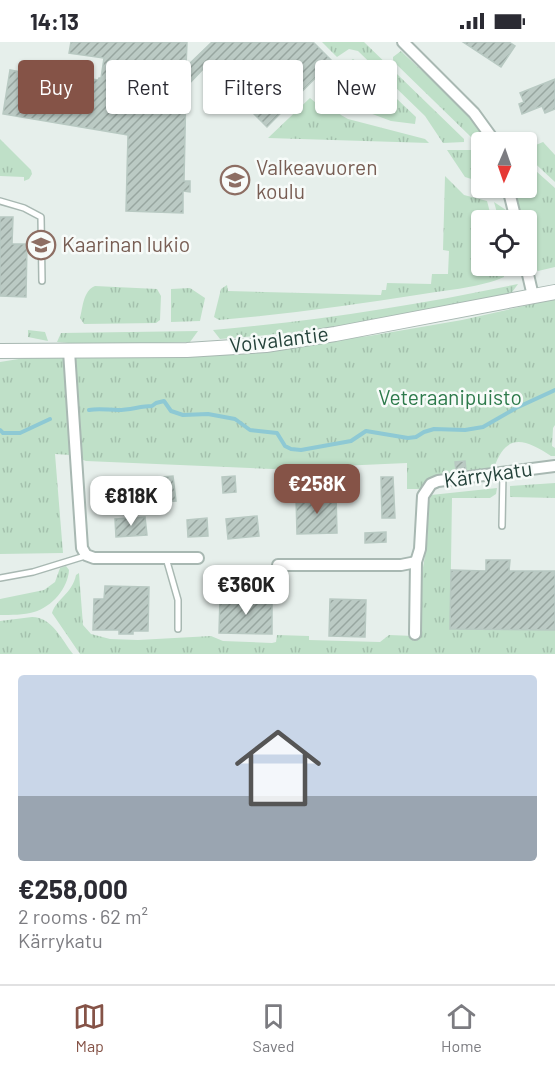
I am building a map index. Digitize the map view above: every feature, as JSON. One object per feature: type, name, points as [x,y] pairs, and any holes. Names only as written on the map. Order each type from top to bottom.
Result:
[{"type":"street","points":[[403,42],[474,113],[488,132]]},
{"type":"street","points":[[413,42],[421,58]]},
{"type":"street","points":[[528,276],[533,296]]},
{"type":"street","name":"Voivalantie","points":[[0,351],[187,350],[266,345],[555,292]]},
{"type":"street","points":[[69,351],[82,548],[86,555],[94,558],[198,558]]},
{"type":"street","name":"Kärrykatu","points":[[415,634],[416,561],[420,549],[423,496],[431,484],[555,466]]},
{"type":"street","points":[[278,566],[401,565],[416,561]]},
{"type":"lane","points":[[0,201],[24,208],[41,217],[42,281]]},
{"type":"lane","points":[[502,526],[503,472]]},
{"type":"lane","points":[[0,578],[33,572],[86,555]]},
{"type":"lane","points":[[166,558],[178,600],[178,629]]},
{"type":"lane","points":[[231,581],[261,582],[278,566]]},
{"type":"green space","points":[[322,42],[364,42],[383,60],[367,60],[358,51],[349,49],[337,57]]},
{"type":"green space","points":[[401,51],[461,106],[482,132],[471,132],[471,137],[397,65],[397,60],[393,60],[393,57]]},
{"type":"green space","points":[[397,74],[464,139],[464,142],[443,143],[425,116],[397,89]]},
{"type":"green space","points":[[310,98],[315,102],[315,114],[340,114],[348,119],[425,139],[429,143],[268,138],[293,114],[303,114],[303,105]]},
{"type":"green space","points":[[397,99],[416,117],[415,124],[391,121],[372,114],[397,114]]},
{"type":"green space","points":[[0,139],[31,170],[32,174],[29,179],[24,181],[24,177],[0,176]]},
{"type":"green space","points":[[543,142],[555,155],[555,182],[537,165],[537,144]]},
{"type":"green space","points":[[447,150],[471,150],[471,179],[465,177]]},
{"type":"green space","points":[[537,172],[555,188],[555,267],[537,270],[537,210],[520,210],[517,198],[537,198]]},
{"type":"green space","points":[[445,176],[464,195],[487,201],[489,210],[471,210],[471,276],[504,277],[465,288],[346,305],[219,320],[214,317],[221,289],[227,285],[228,291],[381,295],[382,290],[386,290],[387,283],[431,284],[432,274],[448,274],[449,251],[443,250]]},
{"type":"green space","points":[[494,202],[506,210],[496,210]]},
{"type":"green space","points":[[518,284],[510,295],[366,322],[220,339],[213,330],[366,312]]},
{"type":"green space","points":[[95,286],[157,289],[161,296],[160,320],[156,323],[84,324],[80,318],[84,300],[91,288]]},
{"type":"green space","points":[[190,288],[205,298],[200,321],[171,322],[171,289]]},
{"type":"green space","name":"Veteraanipuisto","points":[[555,299],[555,425],[552,446],[555,448],[555,456],[525,443],[517,442],[504,449],[494,468],[439,475],[430,478],[420,489],[407,489],[407,463],[273,469],[86,461],[70,455],[55,454],[63,553],[0,554],[0,362],[31,357],[143,357],[294,345],[369,336],[462,320]]},
{"type":"green space","points":[[28,330],[45,332],[48,341],[28,337]]},
{"type":"green space","points":[[198,331],[190,342],[91,345],[57,342],[61,333]]},
{"type":"green space","points":[[555,483],[555,498],[510,497],[510,486]]},
{"type":"green space","points":[[497,488],[496,494],[490,498],[452,498],[450,628],[555,630],[555,654],[80,654],[52,613],[79,573],[83,625],[91,634],[110,639],[138,640],[211,636],[223,641],[272,643],[276,642],[277,635],[309,636],[309,640],[380,642],[389,635],[414,636],[420,631],[421,579],[427,544],[431,495]]},
{"type":"green space","points":[[66,566],[69,570],[66,583],[58,596],[47,606],[30,613],[0,615],[0,599],[44,590],[55,582],[60,568]]},
{"type":"green space","points":[[32,617],[51,625],[73,654],[0,654],[0,621]]},
{"type":"building","points":[[71,42],[187,42],[186,60],[106,60],[106,114],[185,114],[184,181],[190,181],[190,192],[183,191],[183,213],[126,211],[128,135],[3,114],[10,70],[18,72],[18,114],[94,114],[94,79],[101,78],[104,58],[69,53]]},
{"type":"building","points":[[212,42],[313,42],[331,60],[315,60],[315,78],[303,90],[303,60],[203,60],[203,69],[191,82],[191,62]]},
{"type":"building","points":[[463,42],[509,42],[515,46],[501,67]]},
{"type":"building","points":[[555,79],[555,109],[545,113],[542,106],[522,114],[519,104],[524,102],[520,93]]},
{"type":"building","points":[[254,114],[280,114],[267,127]]},
{"type":"building","points":[[0,217],[13,217],[12,244],[27,244],[26,297],[0,296]]},
{"type":"building","points":[[465,461],[466,470],[456,471],[455,462]]},
{"type":"building","points":[[173,476],[176,501],[165,502],[162,477]]},
{"type":"building","points":[[235,476],[236,492],[223,493],[222,477]]},
{"type":"building","points":[[381,477],[393,477],[395,518],[382,518]]},
{"type":"building","points":[[109,486],[110,497],[97,499],[96,488]]},
{"type":"building","points":[[336,495],[337,533],[297,534],[296,497]]},
{"type":"building","points":[[257,516],[259,536],[228,539],[226,519]]},
{"type":"building","points":[[145,517],[147,535],[116,537],[115,519]]},
{"type":"building","points":[[207,518],[208,536],[188,537],[187,520]]},
{"type":"building","points":[[386,532],[386,542],[365,543],[365,533]]},
{"type":"building","points":[[486,560],[510,560],[509,571],[555,571],[555,630],[450,629],[451,570],[486,571]]},
{"type":"building","points":[[105,586],[149,587],[148,631],[119,634],[119,630],[93,630],[94,599],[104,599]]},
{"type":"building","points":[[220,597],[272,598],[272,634],[219,633]]},
{"type":"building","points":[[330,599],[366,600],[365,637],[329,636]]},
{"type":"waterway","points":[[89,410],[144,407],[164,401],[171,411],[183,415],[208,414],[235,419],[250,430],[277,433],[285,446],[301,450],[351,441],[366,431],[408,438],[434,429],[465,430],[483,427],[516,408],[555,390]]},
{"type":"waterway","points":[[0,430],[3,433],[20,433],[50,419]]},
{"type":"place","name":"Valkeavuoren koulu","points":[[235,180]]},
{"type":"place","name":"Kaarinan lukio","points":[[41,245]]}]
